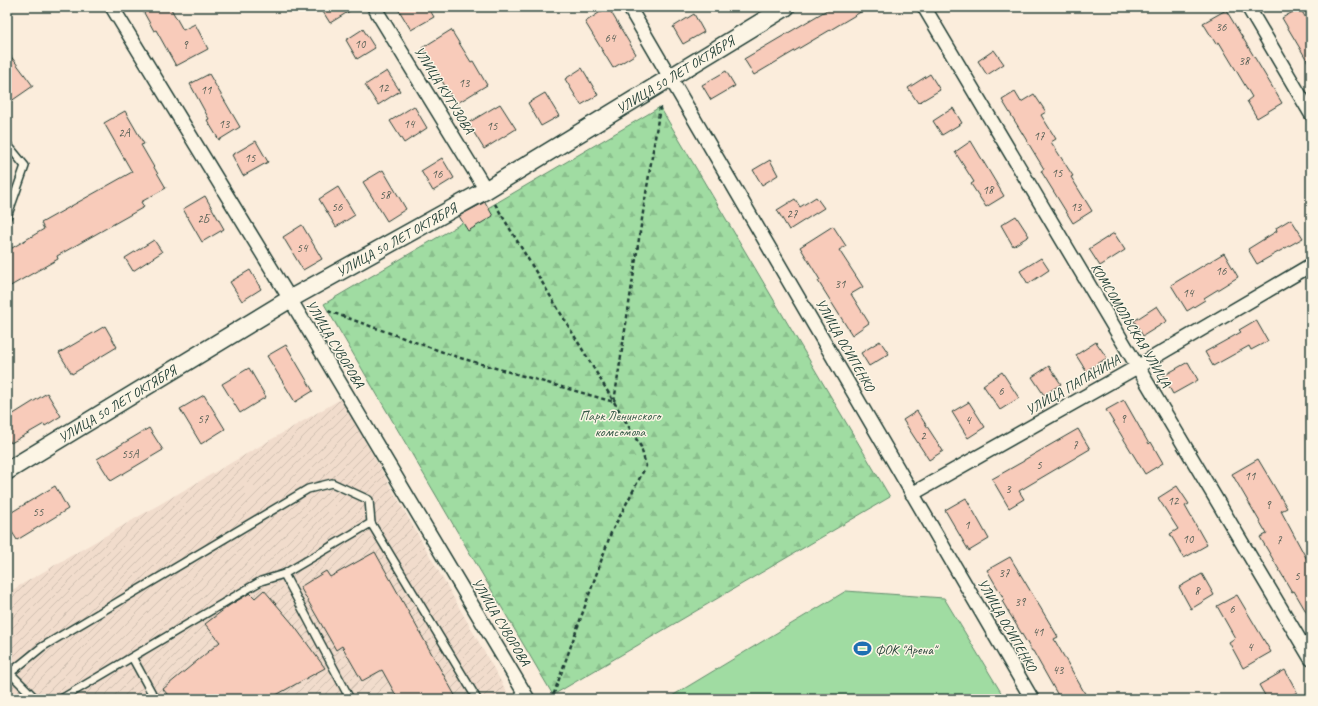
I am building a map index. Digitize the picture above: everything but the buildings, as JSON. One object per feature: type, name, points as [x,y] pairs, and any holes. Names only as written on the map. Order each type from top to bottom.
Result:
[{"type":"street","name":"УЛИЦА СУВОРОВА","points":[[112,7],[290,299],[528,699]]},
{"type":"street","name":"УЛИЦА КУТУЗОВА","points":[[374,7],[491,197]]},
{"type":"street","name":"УЛИЦА ОСИПЕНКО","points":[[629,7],[1032,699]]},
{"type":"street","name":"УЛИЦА 50 ЛЕТ ОКТЯБРЯ","points":[[7,471],[290,299],[491,197],[671,77],[786,7]]},
{"type":"street","name":"КОМСОМОЛЬСКАЯ УЛИЦА","points":[[924,7],[1136,367],[1311,659]]},
{"type":"street","points":[[1248,7],[1311,114]]},
{"type":"street","name":"УЛИЦА ПАПАНИНА","points":[[912,494],[1136,367],[1311,265]]},
{"type":"lane","points":[[7,144],[25,166],[7,217]]},
{"type":"lane","points":[[36,699],[10,673],[42,647],[308,489],[332,483],[369,500],[371,523],[477,699]]},
{"type":"lane","points":[[61,699],[261,581],[284,574],[371,523]]},
{"type":"lane","points":[[284,574],[350,699]]},
{"type":"lane","points":[[132,657],[155,699]]},
{"type":"path","points":[[614,402],[660,107]]},
{"type":"path","points":[[491,197],[641,447],[646,466],[611,533],[552,699]]},
{"type":"path","points":[[328,311],[457,357],[614,402]]},
{"type":"shaded area","points":[[341,399],[511,699],[7,699],[7,593]]},
{"type":"green space","name":"Парк Ленинского комсомола","points":[[660,107],[890,497],[553,695],[324,304]]},
{"type":"green space","name":"ФОК \"Арена\"","points":[[846,591],[944,598],[1005,699],[667,699]]},
{"type":"place","name":"ФОК \"Арена\"","points":[[862,649]]}]
